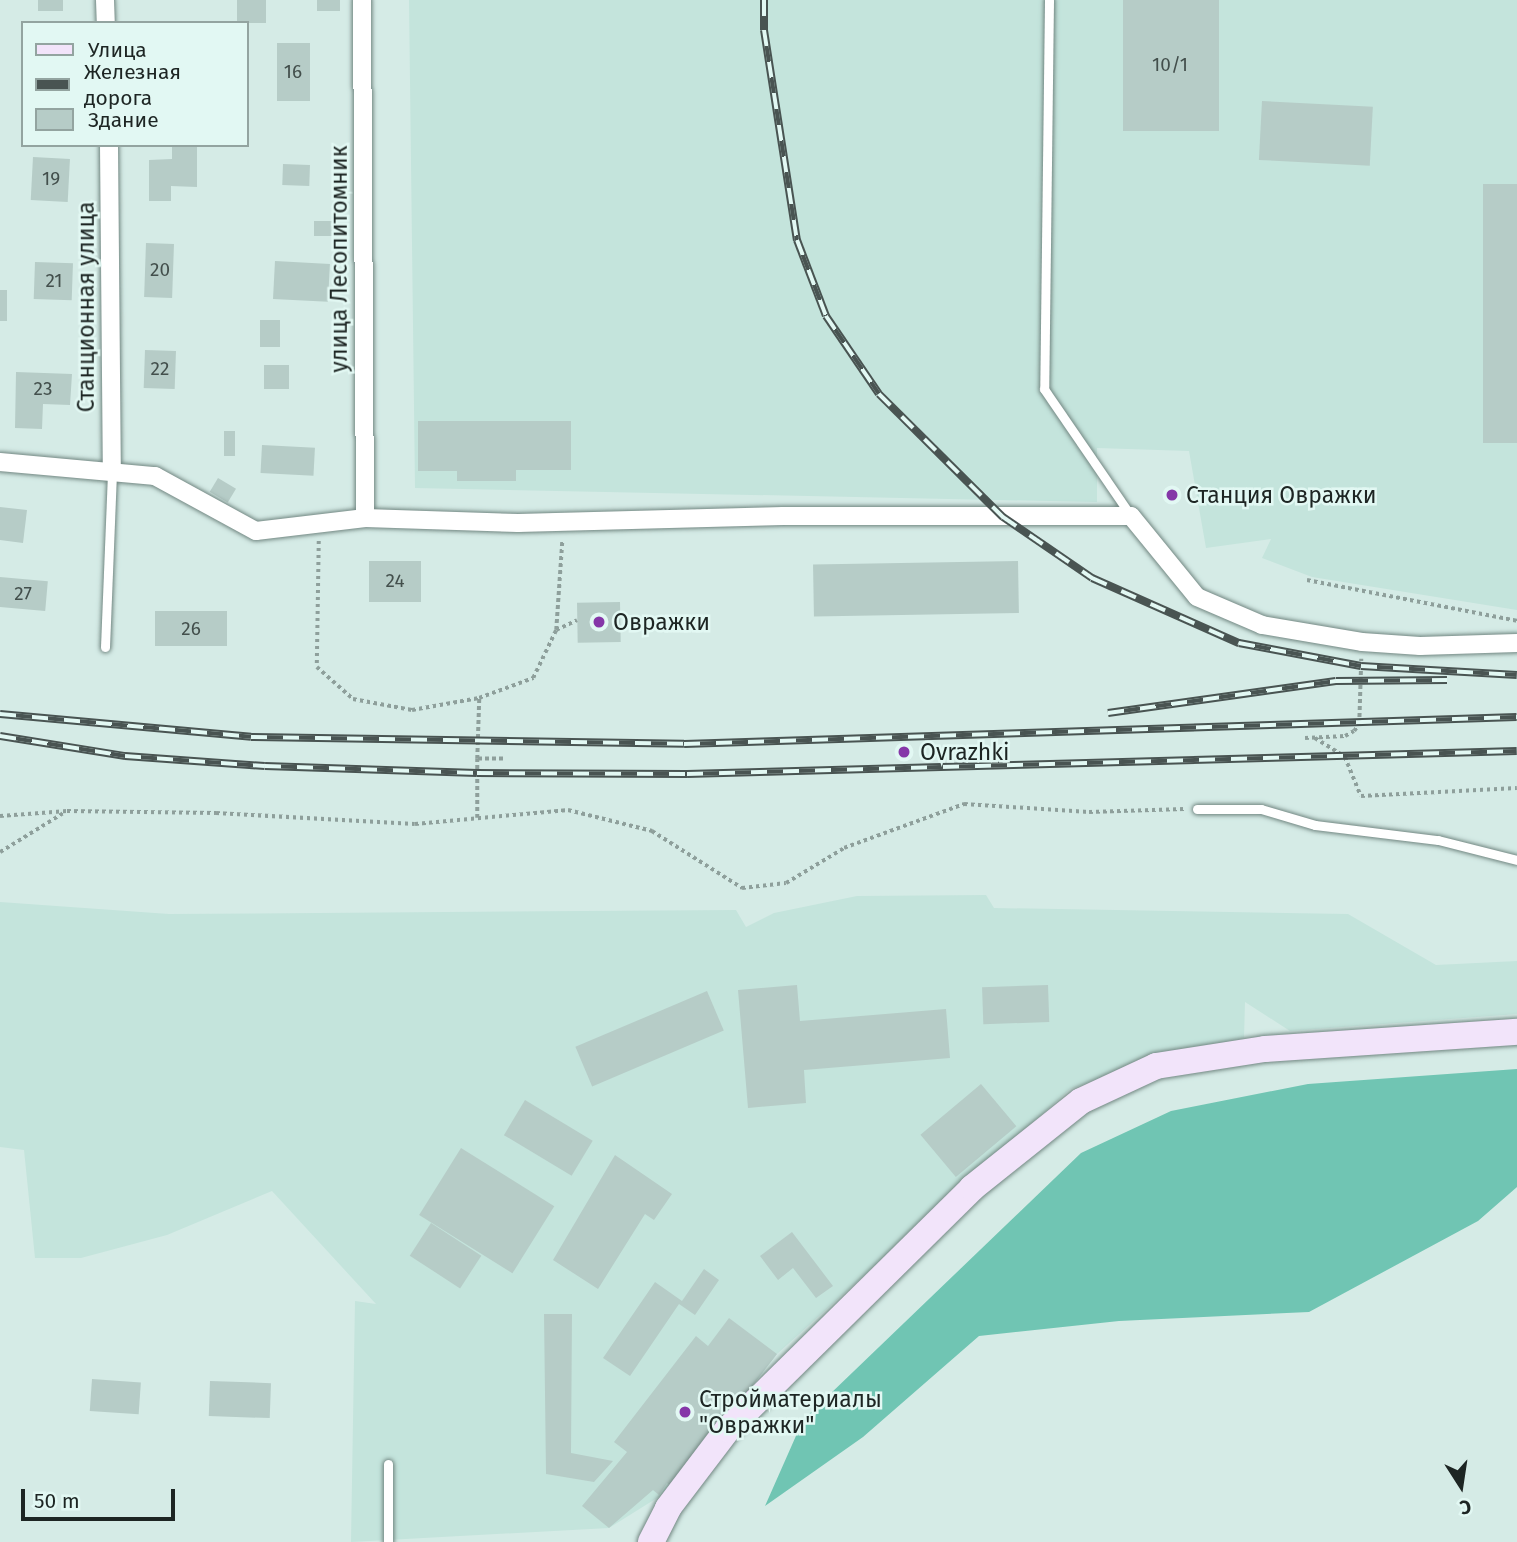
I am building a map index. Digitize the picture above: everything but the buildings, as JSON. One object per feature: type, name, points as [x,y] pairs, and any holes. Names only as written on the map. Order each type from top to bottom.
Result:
[{"type":"main road","points":[[649,1542],[667,1508],[728,1429],[972,1188],[1081,1101],[1156,1066],[1265,1049],[1517,1032]]},
{"type":"street","points":[[105,0],[106,21]]},
{"type":"street","name":"улица Лесопитомник","points":[[362,0],[365,518]]},
{"type":"street","name":"Станционная улица","points":[[108,147],[112,469]]},
{"type":"street","points":[[0,462],[112,469],[155,476],[256,531],[365,518],[564,522],[783,516],[1131,516],[1197,597],[1262,625],[1362,642],[1420,646],[1517,643]]},
{"type":"lane","points":[[1049,0],[1044,389],[1131,516]]},
{"type":"lane","points":[[105,647],[112,469]]},
{"type":"lane","points":[[1197,808],[1261,809],[1315,825],[1438,839],[1517,860]]},
{"type":"lane","points":[[388,1464],[388,1542]]},
{"type":"path","points":[[319,524],[317,667],[353,699],[412,710],[479,698],[533,678],[556,630],[564,522]]},
{"type":"path","points":[[1307,580],[1517,621]]},
{"type":"path","points":[[556,630],[577,620]]},
{"type":"path","points":[[1305,738],[1345,736],[1359,724],[1361,658]]},
{"type":"path","points":[[477,818],[479,698]]},
{"type":"path","points":[[1315,738],[1345,757],[1361,796],[1517,788]]},
{"type":"path","points":[[477,759],[503,759]]},
{"type":"path","points":[[0,816],[67,811],[415,824],[568,810],[640,828],[741,888],[786,883],[844,848],[964,804],[1089,811],[1197,808]]},
{"type":"path","points":[[0,852],[67,811]]},
{"type":"shaded area","points":[[409,0],[1517,0],[1517,610],[1312,577],[1262,558],[1271,539],[1206,548],[1189,451],[1097,448],[1097,502],[415,488]]},
{"type":"shaded area","points":[[986,895],[994,908],[1348,914],[1436,965],[1517,961],[1517,1014],[1290,1031],[1245,1002],[1244,1038],[1160,1057],[1070,1089],[777,1354],[673,1488],[609,1528],[351,1542],[355,1301],[376,1304],[272,1191],[167,1235],[81,1258],[35,1258],[24,1150],[0,1147],[0,902],[169,914],[736,910],[746,927],[774,913],[857,896]]},
{"type":"green space","points":[[1517,1069],[1517,1187],[1478,1221],[1309,1312],[1119,1321],[979,1336],[863,1437],[765,1506],[803,1420],[1081,1153],[1171,1111],[1308,1084]]},
{"type":"railway","points":[[764,0],[764,30],[797,240],[826,316],[879,394],[1003,517],[1092,578],[1239,643],[1361,666],[1517,675]]},
{"type":"railway","points":[[1108,713],[1336,681],[1447,680]]},
{"type":"railway","points":[[0,714],[251,737],[684,744],[1517,717]]},
{"type":"railway","points":[[0,736],[125,756],[265,766],[477,773],[687,774],[1517,751]]},
{"type":"place","name":"Станция Овражки","points":[[1172,495]]},
{"type":"place","name":"Овражки","points":[[599,622]]},
{"type":"place","name":"Ovrazhki","points":[[904,752]]},
{"type":"place","name":"Стройматериалы \"Овражки\"","points":[[685,1412]]}]
